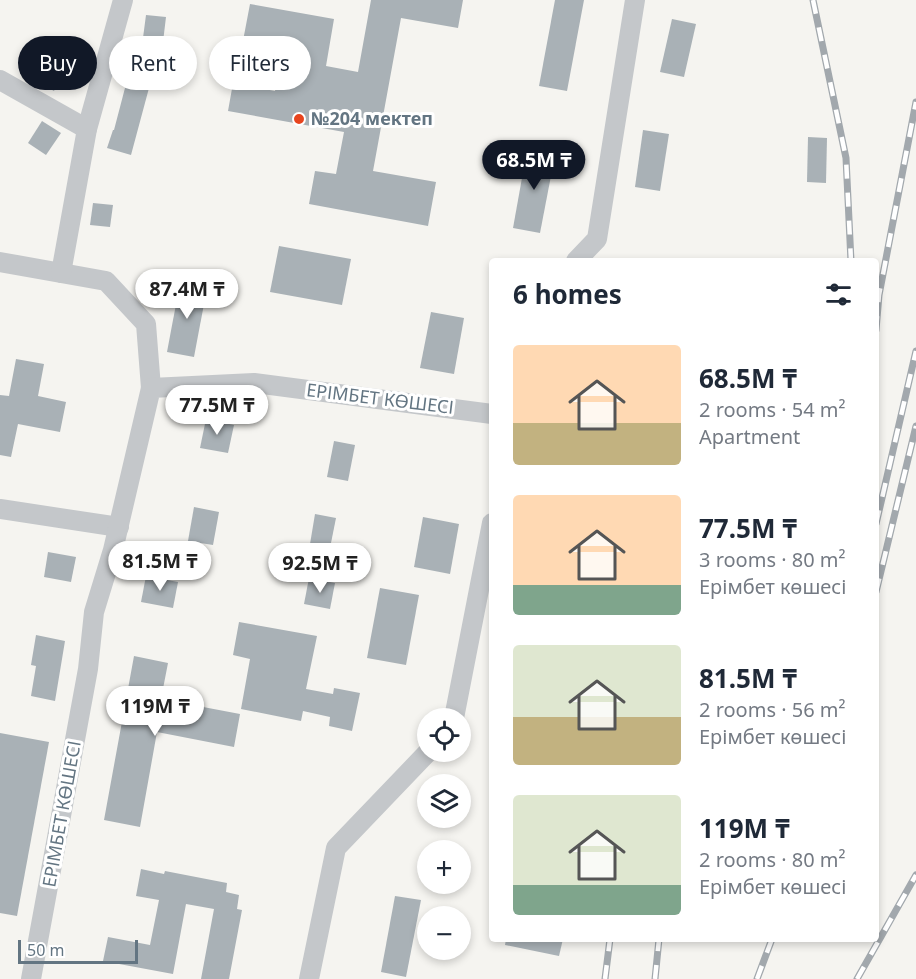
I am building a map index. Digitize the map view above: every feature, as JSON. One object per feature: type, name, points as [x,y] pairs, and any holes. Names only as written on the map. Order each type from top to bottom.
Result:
[{"type":"street","points":[[61,273],[87,129],[123,0]]},
{"type":"street","points":[[579,258],[597,238],[635,0]]},
{"type":"street","points":[[0,80],[87,129]]},
{"type":"street","points":[[0,262],[106,280],[146,324],[151,388]]},
{"type":"street","name":"ЕРІМБЕТ КӨШЕСІ","points":[[31,979],[88,669],[94,612],[119,527],[151,388],[254,383],[489,414]]},
{"type":"street","points":[[0,509],[119,527]]},
{"type":"street","points":[[456,708],[489,538]]},
{"type":"street","points":[[309,979],[336,848],[418,762]]},
{"type":"building","name":"№204 мектеп","points":[[371,0],[463,0],[458,28],[401,18],[373,171],[436,182],[428,226],[309,204],[315,171],[336,174],[344,132],[228,111],[232,90],[311,90],[311,36],[244,36],[250,4],[334,19],[326,66],[358,72]]},
{"type":"building","points":[[555,0],[584,0],[567,91],[539,86]]},
{"type":"building","points":[[146,15],[166,17],[164,36],[143,36]]},
{"type":"building","points":[[672,19],[696,24],[684,77],[660,72]]},
{"type":"building","points":[[124,90],[148,90],[131,155],[107,148]]},
{"type":"building","points":[[42,121],[61,133],[46,155],[28,143]]},
{"type":"building","points":[[643,130],[669,134],[660,191],[635,187]]},
{"type":"building","points":[[808,137],[827,138],[826,183],[807,182]]},
{"type":"building","points":[[527,150],[555,155],[540,233],[513,228]]},
{"type":"building","points":[[93,203],[113,205],[110,227],[90,225]]},
{"type":"building","points":[[279,246],[351,259],[342,305],[270,292]]},
{"type":"building","points":[[180,283],[207,288],[194,357],[167,352]]},
{"type":"building","points":[[431,312],[464,318],[454,374],[420,368]]},
{"type":"building","points":[[16,359],[44,364],[38,396],[66,402],[60,432],[18,424],[11,457],[0,455],[0,395],[9,396]]},
{"type":"building","points":[[206,419],[234,425],[228,453],[200,448]]},
{"type":"building","points":[[334,441],[355,445],[348,481],[327,477]]},
{"type":"building","points":[[194,507],[219,512],[213,545],[188,541]]},
{"type":"building","points":[[315,514],[336,518],[330,548],[310,544]]},
{"type":"building","points":[[423,517],[459,524],[450,574],[414,567]]},
{"type":"building","points":[[48,552],[76,557],[71,582],[44,577]]},
{"type":"building","points":[[146,576],[178,582],[173,608],[141,602]]},
{"type":"building","points":[[309,578],[335,583],[330,609],[304,604]]},
{"type":"building","points":[[380,588],[419,595],[406,665],[367,658]]},
{"type":"building","points":[[239,622],[317,636],[306,689],[333,694],[334,688],[360,693],[352,731],[329,726],[330,717],[303,711],[301,721],[241,709],[250,659],[233,655]]},
{"type":"building","points":[[36,635],[65,641],[55,701],[31,696],[36,666],[31,665]]},
{"type":"building","points":[[134,656],[168,663],[161,699],[240,714],[234,747],[157,732],[140,827],[104,820]]},
{"type":"building","points":[[0,733],[49,742],[17,916],[0,913]]},
{"type":"building","points":[[141,869],[164,874],[165,871],[227,883],[226,892],[239,895],[237,909],[242,910],[229,979],[201,979],[214,909],[186,904],[173,974],[103,961],[108,937],[150,945],[159,900],[136,896]]},
{"type":"building","points":[[395,896],[421,900],[420,906],[417,906],[417,921],[406,977],[381,972]]},
{"type":"building","points":[[506,942],[562,942],[559,956],[505,945]]},
{"type":"railway","points":[[813,0],[846,158],[851,258]]},
{"type":"railway","points":[[879,295],[916,102]]},
{"type":"railway","points":[[879,511],[916,351]]},
{"type":"railway","points":[[879,580],[916,426]]},
{"type":"railway","points":[[879,940],[916,875]]},
{"type":"railway","points":[[605,979],[610,942]]},
{"type":"railway","points":[[655,979],[659,942]]},
{"type":"railway","points":[[757,979],[771,942]]},
{"type":"railway","points":[[857,979],[878,942]]},
{"type":"place","name":"№204 мектеп","points":[[299,119]]}]
